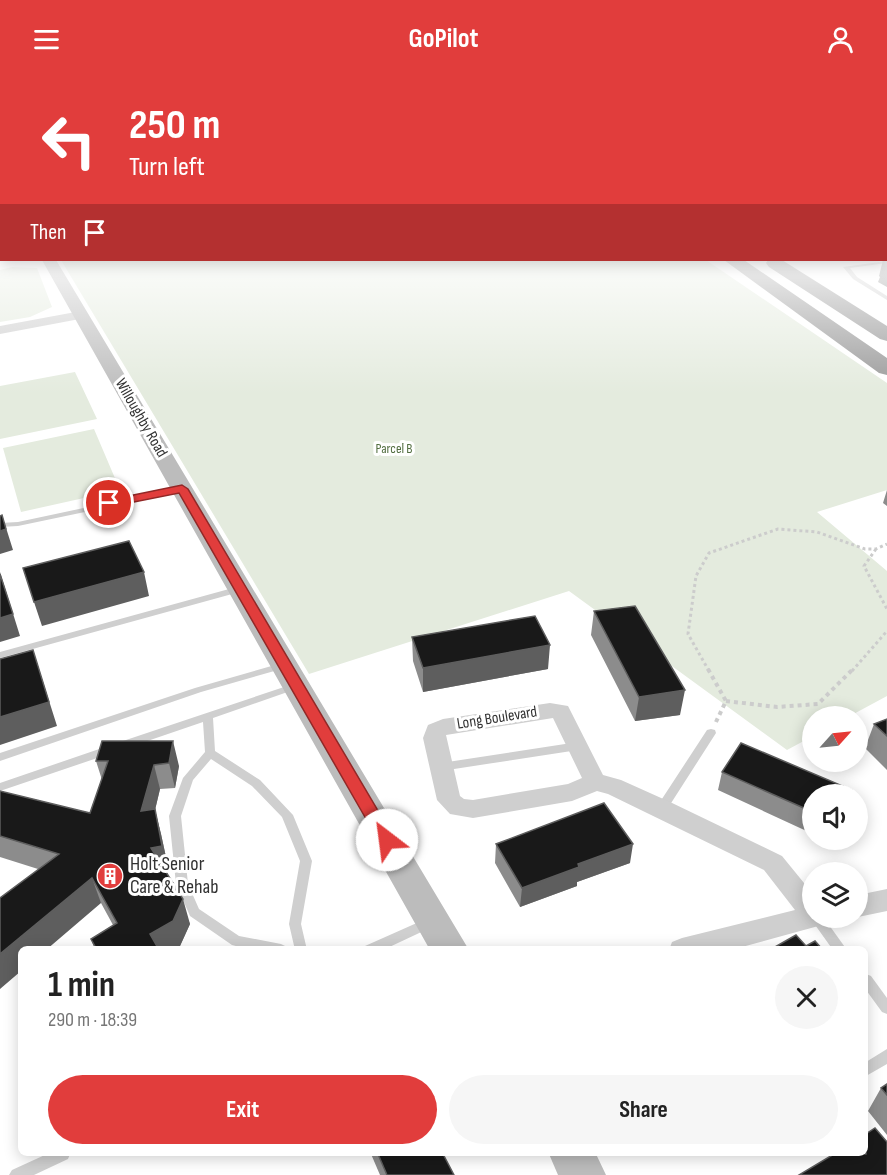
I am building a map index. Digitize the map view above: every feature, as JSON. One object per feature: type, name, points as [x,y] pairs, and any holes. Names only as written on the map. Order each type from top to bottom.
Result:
[{"type":"highway","points":[[777,291],[887,368]]},
{"type":"highway","points":[[819,291],[887,335]]},
{"type":"street","name":"Willoughby Road","points":[[67,291],[448,946]]},
{"type":"street","points":[[0,330],[81,315]]},
{"type":"street","name":"Long Boulevard","points":[[550,710],[560,711],[594,782],[572,792],[473,809],[458,808],[449,800],[441,767],[434,738],[436,731],[443,727],[550,710]]},
{"type":"street","points":[[594,782],[613,786],[662,808],[773,863],[802,900]]},
{"type":"street","points":[[868,904],[887,900]]},
{"type":"street","points":[[698,946],[802,919]]},
{"type":"street","points":[[572,1156],[583,1175]]},
{"type":"lane","points":[[0,525],[18,524],[182,489]]},
{"type":"lane","points":[[0,655],[240,588]]},
{"type":"lane","points":[[0,787],[208,716],[291,675]]},
{"type":"lane","points":[[0,757],[198,690],[291,675]]},
{"type":"lane","points":[[208,716],[210,753],[188,778],[175,816],[182,884],[194,912],[236,941],[261,946]]},
{"type":"lane","points":[[662,808],[711,733]]},
{"type":"lane","points":[[441,767],[578,746]]},
{"type":"lane","points":[[210,753],[256,783],[287,815],[306,861],[295,924],[300,946]]},
{"type":"lane","points":[[378,946],[433,921]]},
{"type":"lane","points":[[824,928],[838,946]]},
{"type":"lane","points":[[868,983],[887,1008]]},
{"type":"lane","points":[[868,1068],[887,1056]]},
{"type":"lane","points":[[17,1175],[59,1156]]},
{"type":"path","points":[[726,701],[688,634],[696,576],[709,553],[778,529],[817,532],[865,549],[876,549],[887,544]]},
{"type":"path","points":[[876,549],[864,566],[887,609]]},
{"type":"path","points":[[726,701],[777,707],[818,704],[851,672],[887,631]]},
{"type":"path","points":[[711,733],[726,701]]},
{"type":"green space","points":[[0,291],[46,291],[52,307],[30,317],[0,322]]},
{"type":"green space","name":"Parcel B","points":[[80,291],[752,291],[887,383],[887,490],[817,512],[887,571],[887,696],[868,706],[802,706],[802,742],[787,750],[569,591],[309,674]]},
{"type":"green space","points":[[75,372],[97,419],[0,439],[0,386]]},
{"type":"green space","points":[[94,429],[120,490],[21,512],[3,448]]},
{"type":"building","points":[[2,515],[6,529],[0,531],[0,516]]},
{"type":"building","points":[[129,541],[144,572],[34,602],[23,568]]},
{"type":"building","points":[[0,574],[13,614],[0,618]]},
{"type":"building","points":[[635,606],[685,690],[639,697],[594,611]]},
{"type":"building","points":[[535,616],[550,645],[423,668],[412,637]]},
{"type":"building","points":[[33,650],[49,702],[0,717],[0,659]]},
{"type":"building","points":[[887,719],[887,736],[874,724]]},
{"type":"building","name":"Holt Senior Care & Rehab","points":[[102,741],[173,741],[169,763],[154,765],[141,811],[155,809],[162,846],[151,848],[183,899],[173,921],[150,934],[157,946],[95,946],[91,939],[117,923],[92,878],[0,954],[0,898],[59,854],[0,836],[0,791],[90,813],[108,761],[96,761]]},
{"type":"building","points":[[741,743],[802,769],[802,772],[809,772],[838,784],[802,784],[802,807],[722,772]]},
{"type":"building","points":[[604,803],[633,844],[522,888],[496,844]]},
{"type":"building","points":[[796,935],[806,946],[777,946]]},
{"type":"building","points":[[815,941],[819,946],[806,946]]},
{"type":"building","points":[[887,1084],[887,1095],[881,1088]]},
{"type":"building","points":[[875,1128],[887,1142],[887,1175],[799,1175],[831,1156],[868,1156],[868,1133]]},
{"type":"building","points":[[379,1156],[444,1156],[454,1175],[387,1175]]},
{"type":"place","name":"Holt Senior Care & Rehab","points":[[110,876]]},
{"type":"route","points":[[109,503],[182,489],[387,840]]}]
